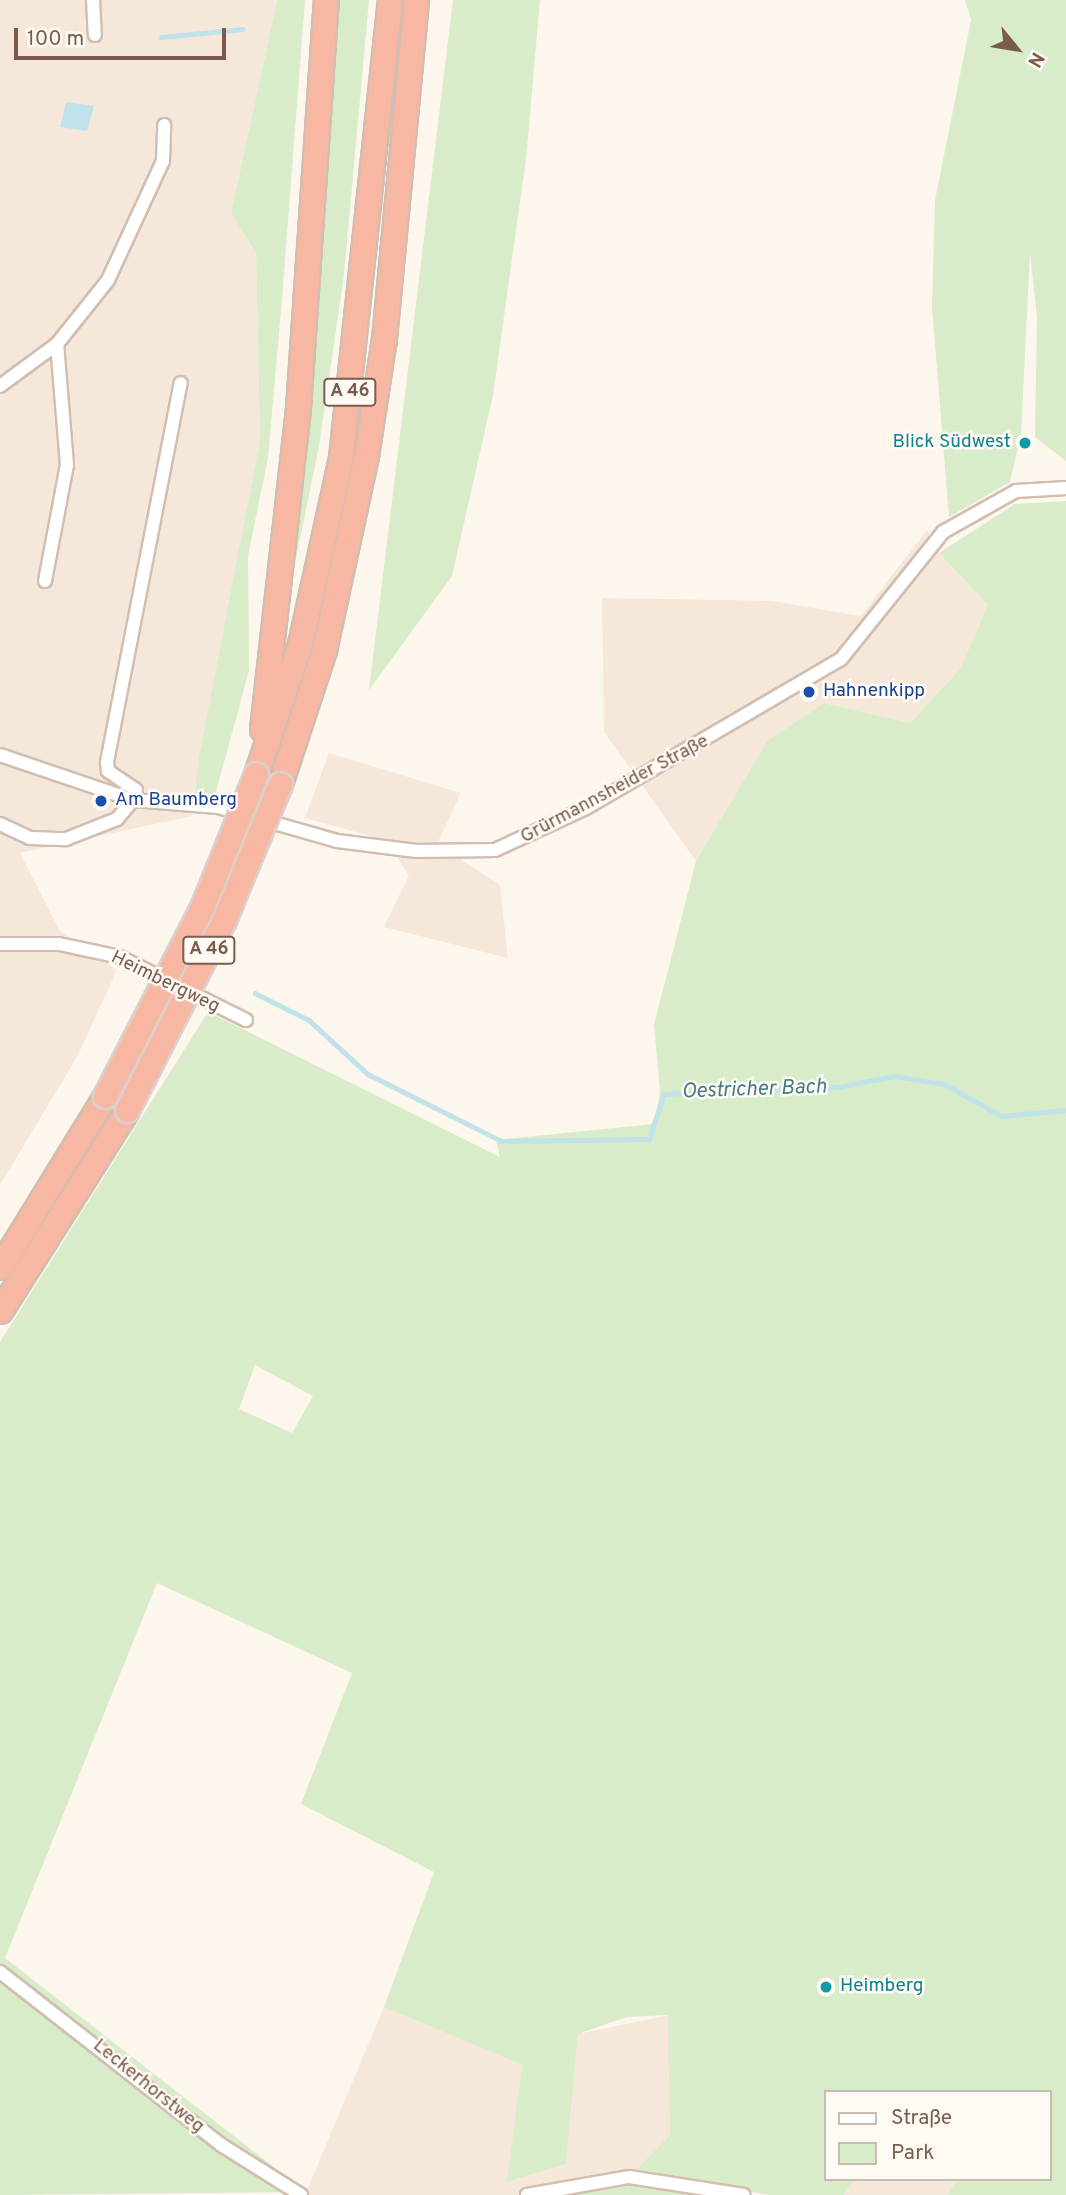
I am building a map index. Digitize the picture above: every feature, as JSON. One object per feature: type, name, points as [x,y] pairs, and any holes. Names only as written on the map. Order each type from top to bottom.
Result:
[{"type":"highway","points":[[256,775],[298,408],[326,0]]},
{"type":"highway","name":"A 46","points":[[0,1267],[104,1096],[203,905],[256,775],[300,644],[341,457],[390,0]]},
{"type":"highway","name":"A 46","points":[[0,1311],[127,1110],[224,920],[280,784],[324,650],[366,456],[386,326],[415,0]]},
{"type":"street","points":[[93,0],[94,35]]},
{"type":"street","points":[[0,386],[57,344],[108,280],[134,232],[163,162],[164,125]]},
{"type":"street","points":[[45,581],[67,465],[57,344]]},
{"type":"street","points":[[0,824],[30,838],[66,839],[117,818],[133,800],[136,790],[108,771],[107,762],[181,383]]},
{"type":"street","name":"Grürmannsheider Straße","points":[[0,755],[133,800],[218,807],[387,849],[495,850],[576,814],[841,659],[943,532],[1016,491],[1066,488]]},
{"type":"street","name":"Heimbergweg","points":[[0,944],[59,944],[120,957],[246,1020]]},
{"type":"street","name":"Leckerhorstweg","points":[[0,1972],[223,2146],[301,2195]]},
{"type":"street","points":[[527,2195],[629,2177],[744,2195]]},
{"type":"shaded area","points":[[0,0],[277,0],[231,213],[256,253],[260,441],[192,816],[20,853],[60,931],[117,970],[77,1057],[0,1185]]},
{"type":"shaded area","points":[[927,530],[939,553],[988,605],[960,669],[910,723],[824,703],[767,741],[696,861],[604,732],[602,598],[772,601],[861,616]]},
{"type":"shaded area","points":[[329,753],[461,793],[437,844],[500,885],[508,958],[384,927],[409,875],[385,840],[305,818]]},
{"type":"shaded area","points":[[384,2007],[522,2065],[508,2182],[566,2164],[578,2034],[669,2015],[670,2135],[635,2171],[556,2195],[305,2195]]},
{"type":"shaded area","points":[[853,2181],[956,2181],[948,2195],[844,2195]]},
{"type":"green space","points":[[277,0],[305,0],[282,299],[268,458],[248,556],[249,671],[214,799],[195,797],[199,757],[260,441],[256,253],[231,213]]},
{"type":"green space","points":[[337,0],[369,0],[344,275],[319,446],[277,651]]},
{"type":"green space","points":[[453,0],[540,0],[526,159],[493,395],[452,576],[369,690]]},
{"type":"green space","points":[[965,0],[1066,0],[1066,461],[1035,437],[1037,317],[1030,253],[1021,434],[1010,482],[949,517],[932,307],[935,200],[971,20]]},
{"type":"green space","points":[[1066,501],[1066,2195],[948,2195],[956,2181],[1052,2181],[1052,2090],[824,2090],[824,2181],[853,2181],[844,2195],[770,2195],[635,2171],[670,2135],[668,2015],[627,2017],[578,2034],[566,2164],[507,2182],[522,2065],[384,2007],[434,1872],[301,1804],[352,1673],[157,1583],[5,1958],[306,2192],[0,2195],[0,1342],[208,1012],[500,1157],[496,1140],[654,1124],[660,1091],[654,1025],[696,861],[767,741],[824,703],[910,723],[960,669],[988,605],[939,553],[1015,504]],"holes":[[[255,1365],[313,1396],[292,1433],[239,1409]]]},
{"type":"green space","points":[[631,2184],[700,2195],[556,2195],[563,2193]]},
{"type":"water","points":[[66,102],[94,106],[87,131],[60,127]]},
{"type":"waterway","points":[[161,37],[243,29]]},
{"type":"waterway","name":"Oestricher Bach","points":[[63,939],[109,949]]},
{"type":"waterway","name":"Oestricher Bach","points":[[255,993],[309,1020],[368,1074],[502,1141],[649,1139],[664,1094],[837,1087],[895,1076],[944,1084],[1002,1116],[1066,1110]]},
{"type":"place","name":"Blick Südwest","points":[[1025,443]]},
{"type":"place","name":"Hahnenkipp","points":[[809,692]]},
{"type":"place","name":"Am Baumberg","points":[[101,801]]},
{"type":"place","name":"Heimberg","points":[[826,1987]]}]
